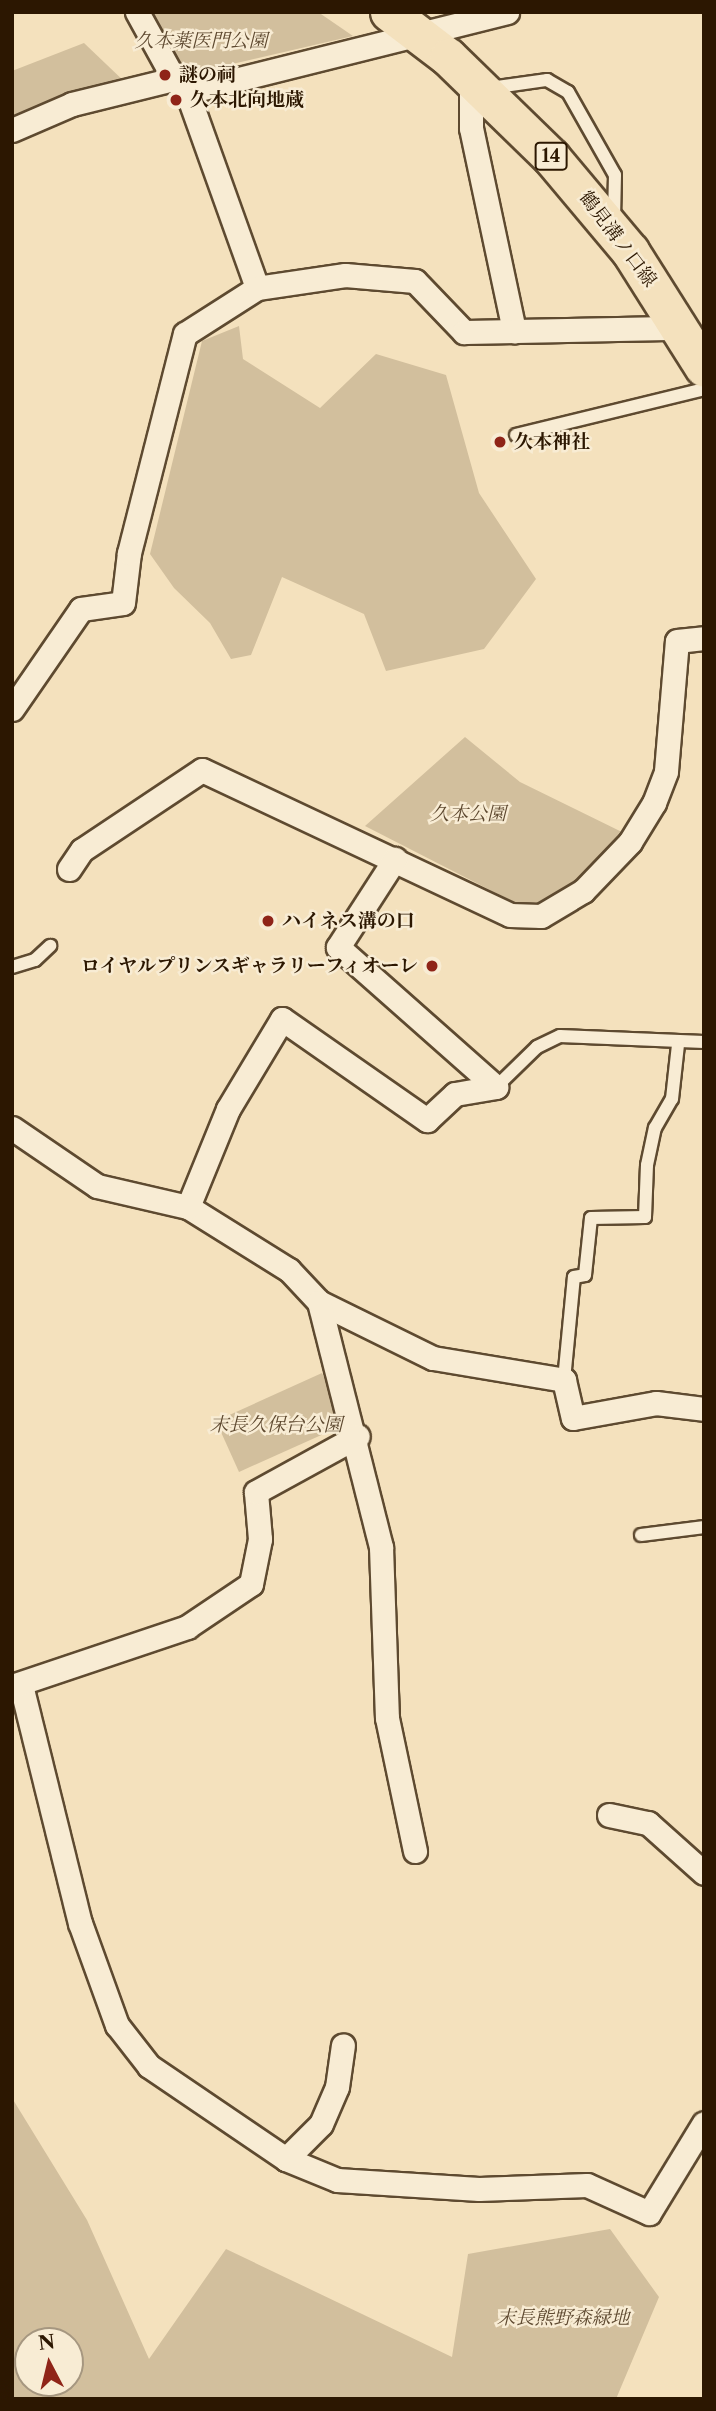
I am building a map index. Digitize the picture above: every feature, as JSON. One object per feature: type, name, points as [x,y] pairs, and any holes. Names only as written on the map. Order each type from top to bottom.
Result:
[{"type":"main road","name":"鶴見溝ノ口線","points":[[402,22],[477,84],[613,229],[682,328],[704,368]]},
{"type":"street","points":[[137,12],[181,86],[257,288]]},
{"type":"street","points":[[12,130],[72,104],[181,86],[402,22],[507,12]]},
{"type":"street","points":[[477,84],[471,128],[514,331]]},
{"type":"street","points":[[12,709],[81,609],[123,603],[129,553],[185,334],[257,288],[345,275],[415,281],[464,332],[682,328]]},
{"type":"street","points":[[69,869],[82,850],[202,769],[510,915],[541,916],[566,906],[630,842],[654,803],[666,771],[677,641],[704,638]]},
{"type":"street","points":[[395,859],[338,947],[496,1087]]},
{"type":"street","points":[[188,1208],[228,1109],[282,1019],[427,1119],[455,1094],[496,1087]]},
{"type":"street","points":[[12,1128],[97,1186],[188,1208],[289,1270],[319,1301],[433,1358],[564,1380],[573,1418],[656,1403],[704,1409]]},
{"type":"street","points":[[319,1301],[358,1436],[381,1547],[387,1718],[415,1851]]},
{"type":"street","points":[[358,1436],[257,1492],[260,1539],[251,1584],[187,1627],[17,1686],[80,1923],[117,2025],[149,2066],[286,2159],[337,2180],[479,2189],[587,2185],[649,2213],[704,2123]]},
{"type":"street","points":[[609,1815],[648,1823],[704,1873]]},
{"type":"street","points":[[286,2159],[321,2124],[337,2087],[343,2045]]},
{"type":"lane","points":[[477,84],[547,80],[568,92],[615,175],[613,229]]},
{"type":"lane","points":[[516,435],[704,389]]},
{"type":"lane","points":[[12,967],[36,960],[50,946]]},
{"type":"lane","points":[[496,1087],[537,1047],[560,1036],[678,1045],[704,1042]]},
{"type":"lane","points":[[564,1380],[574,1277],[585,1275],[591,1218],[645,1217],[647,1165],[655,1128],[672,1099],[678,1045]]},
{"type":"lane","points":[[641,1535],[704,1527]]},
{"type":"green space","name":"久本薬医門公園","points":[[149,12],[318,12],[353,36],[185,75]]},
{"type":"green space","points":[[84,43],[128,85],[12,123],[12,71]]},
{"type":"green space","points":[[239,326],[243,359],[320,408],[376,354],[446,375],[479,493],[536,579],[484,649],[386,671],[364,614],[282,577],[251,655],[231,659],[210,623],[174,588],[150,554],[202,341]]},
{"type":"green space","name":"久本公園","points":[[465,737],[520,782],[626,834],[553,906],[527,909],[365,826]]},
{"type":"green space","name":"末長久保台公園","points":[[322,1373],[340,1414],[337,1428],[239,1472],[216,1421]]},
{"type":"green space","name":"末長熊野森緑地","points":[[12,2098],[87,2220],[149,2359],[226,2249],[452,2357],[468,2254],[610,2229],[659,2297],[616,2399],[12,2399]]},
{"type":"place","name":"謎の祠","points":[[165,75]]},
{"type":"place","name":"久本北向地蔵","points":[[176,100]]},
{"type":"place","name":"久本神社","points":[[500,442]]},
{"type":"place","name":"ハイネス溝の口","points":[[268,921]]},
{"type":"place","name":"ロイヤルプリンスギャラリーフィオーレ","points":[[432,966]]}]
